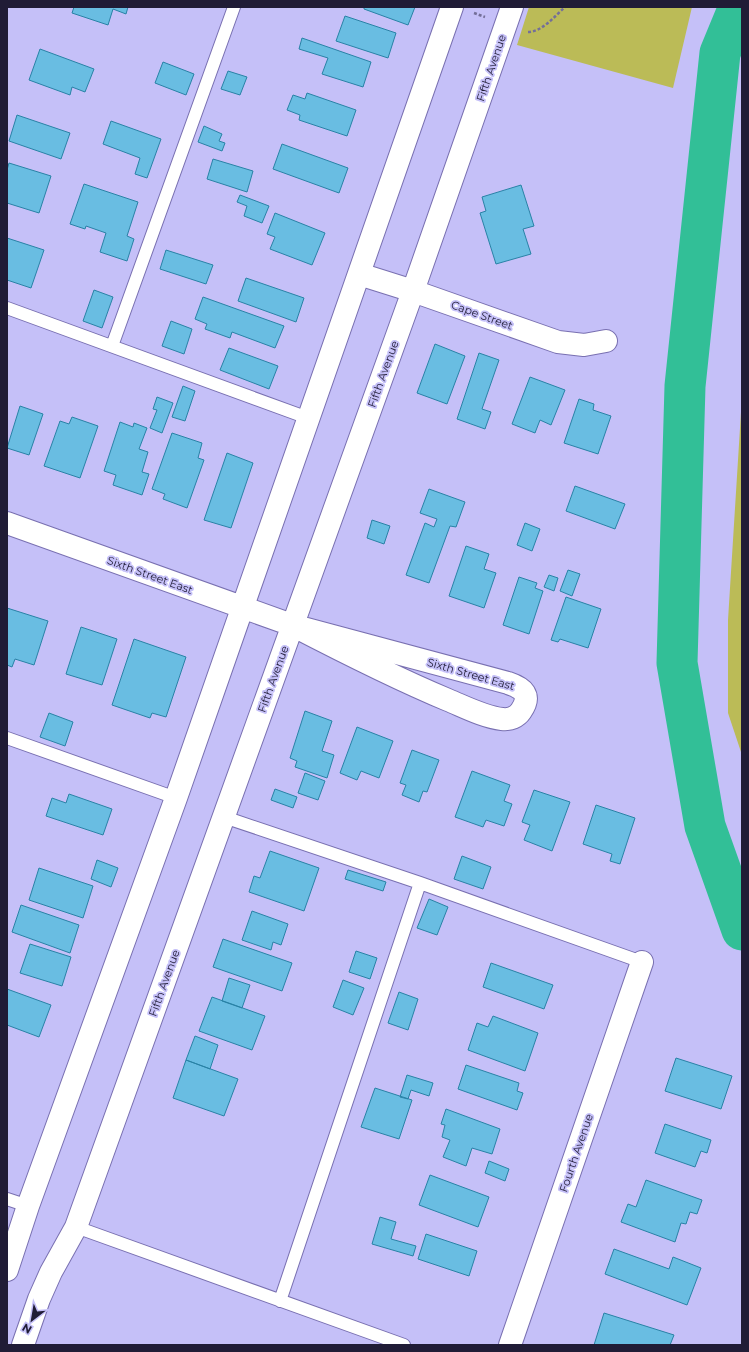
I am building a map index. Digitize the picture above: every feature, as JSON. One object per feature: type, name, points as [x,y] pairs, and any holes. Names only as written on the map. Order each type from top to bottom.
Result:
[{"type":"street","name":"Fifth Avenue","points":[[23,1345],[39,1299],[51,1272],[76,1226],[413,291],[512,7]]},
{"type":"street","points":[[7,1270],[28,1206],[176,798],[359,274],[462,10]]},
{"type":"street","name":"Cape Street","points":[[359,274],[413,291],[558,342],[584,345],[606,341]]},
{"type":"street","name":"Sixth Street East","points":[[7,523],[292,625],[508,683],[522,689],[525,692],[525,704],[518,715],[511,718],[503,719],[489,716],[392,676],[292,625]]},
{"type":"street","name":"Fourth Avenue","points":[[510,1345],[642,962]]},
{"type":"lane","points":[[112,346],[234,7]]},
{"type":"lane","points":[[7,308],[308,418]]},
{"type":"lane","points":[[7,738],[176,798]]},
{"type":"lane","points":[[224,817],[420,883],[642,962]]},
{"type":"lane","points":[[280,1301],[420,883]]},
{"type":"lane","points":[[7,1199],[28,1206]]},
{"type":"lane","points":[[76,1226],[404,1345]]},
{"type":"path","points":[[523,30],[533,32],[539,29],[565,7]]},
{"type":"path","points":[[462,10],[490,19]]},
{"type":"shaded area","points":[[529,7],[692,7],[673,88],[517,45]]},
{"type":"shaded area","points":[[742,396],[742,755],[728,713],[728,620]]},
{"type":"building","points":[[74,7],[128,7],[126,14],[113,9],[108,25],[72,13]]},
{"type":"building","points":[[364,7],[415,7],[408,25],[364,9]]},
{"type":"building","points":[[345,16],[396,33],[388,58],[336,41]]},
{"type":"building","points":[[302,38],[371,62],[363,87],[322,74],[328,58],[299,49]]},
{"type":"building","points":[[40,49],[94,69],[85,92],[72,87],[70,95],[29,80]]},
{"type":"building","points":[[163,62],[194,74],[186,95],[155,83]]},
{"type":"building","points":[[228,71],[247,77],[240,95],[221,89]]},
{"type":"building","points":[[307,93],[356,110],[347,136],[299,120],[300,115],[287,110],[293,95],[305,99]]},
{"type":"building","points":[[17,115],[70,133],[61,159],[9,141]]},
{"type":"building","points":[[111,121],[161,139],[147,178],[135,174],[140,158],[103,144]]},
{"type":"building","points":[[204,126],[222,134],[219,141],[225,143],[222,151],[198,142]]},
{"type":"building","points":[[282,144],[348,168],[339,193],[273,169]]},
{"type":"building","points":[[213,159],[253,171],[247,192],[207,179]]},
{"type":"building","points":[[9,163],[51,176],[39,213],[7,203],[7,170]]},
{"type":"building","points":[[84,184],[138,202],[127,236],[134,239],[127,261],[100,252],[106,233],[86,226],[85,229],[70,224]]},
{"type":"building","points":[[521,185],[534,226],[523,229],[531,254],[496,264],[480,213],[486,211],[482,197]]},
{"type":"building","points":[[240,195],[269,206],[262,223],[244,216],[247,206],[237,202]]},
{"type":"building","points":[[275,213],[325,233],[312,265],[270,249],[275,237],[267,234]]},
{"type":"building","points":[[7,238],[44,250],[31,288],[7,280]]},
{"type":"building","points":[[166,250],[213,265],[206,284],[160,269]]},
{"type":"building","points":[[246,278],[304,298],[296,322],[238,301]]},
{"type":"building","points":[[94,290],[113,297],[102,328],[83,321]]},
{"type":"building","points":[[203,297],[284,326],[275,348],[232,332],[230,338],[205,329],[207,324],[195,319]]},
{"type":"building","points":[[171,321],[192,329],[184,354],[162,346]]},
{"type":"building","points":[[435,344],[465,356],[447,404],[417,393]]},
{"type":"building","points":[[229,348],[278,366],[269,389],[220,370]]},
{"type":"building","points":[[479,353],[499,360],[482,409],[491,412],[485,429],[457,419]]},
{"type":"building","points":[[530,377],[565,390],[551,425],[540,420],[535,433],[512,424]]},
{"type":"building","points":[[183,386],[195,391],[185,421],[172,417]]},
{"type":"building","points":[[157,397],[173,403],[162,433],[150,428],[157,410],[153,409]]},
{"type":"building","points":[[579,399],[594,404],[593,410],[611,416],[598,454],[564,443]]},
{"type":"building","points":[[20,406],[43,414],[29,455],[7,448]]},
{"type":"building","points":[[72,417],[98,426],[80,478],[44,466],[60,421],[69,424]]},
{"type":"building","points":[[120,422],[133,427],[134,423],[147,428],[139,449],[148,452],[142,472],[149,474],[142,495],[113,485],[116,475],[104,471]]},
{"type":"building","points":[[172,433],[202,443],[198,458],[204,460],[187,508],[163,499],[165,494],[152,489]]},
{"type":"building","points":[[227,453],[253,463],[231,528],[204,520]]},
{"type":"building","points":[[575,486],[625,504],[615,529],[566,511]]},
{"type":"building","points":[[429,489],[465,502],[456,527],[450,526],[429,583],[406,575],[425,523],[434,527],[437,519],[420,513]]},
{"type":"building","points":[[372,520],[390,526],[384,544],[367,538]]},
{"type":"building","points":[[525,523],[540,529],[532,551],[517,545]]},
{"type":"building","points":[[466,546],[489,554],[484,569],[496,573],[484,608],[449,596]]},
{"type":"building","points":[[568,570],[580,574],[572,596],[560,591]]},
{"type":"building","points":[[549,575],[558,578],[554,591],[544,587]]},
{"type":"building","points":[[519,577],[537,583],[535,588],[543,591],[529,634],[503,625]]},
{"type":"building","points":[[566,597],[601,609],[588,648],[560,639],[558,642],[551,640]]},
{"type":"building","points":[[7,608],[48,621],[34,665],[15,659],[12,667],[7,665]]},
{"type":"building","points":[[81,627],[117,639],[102,685],[66,674]]},
{"type":"building","points":[[134,639],[186,657],[166,717],[152,713],[150,718],[112,705]]},
{"type":"building","points":[[305,711],[332,721],[322,751],[334,755],[327,778],[295,767],[297,761],[290,758]]},
{"type":"building","points":[[49,713],[73,722],[65,746],[40,737]]},
{"type":"building","points":[[357,727],[393,741],[379,778],[361,771],[357,780],[340,773]]},
{"type":"building","points":[[412,750],[439,760],[427,792],[423,791],[419,802],[402,795],[406,785],[400,783]]},
{"type":"building","points":[[472,771],[510,785],[504,801],[512,804],[504,826],[486,820],[483,827],[455,817]]},
{"type":"building","points":[[305,773],[325,781],[318,800],[298,793]]},
{"type":"building","points":[[275,789],[297,797],[293,808],[271,800]]},
{"type":"building","points":[[534,790],[570,802],[552,851],[524,840],[530,825],[522,822]]},
{"type":"building","points":[[69,794],[112,809],[103,835],[46,816],[52,798],[66,803]]},
{"type":"building","points":[[596,805],[635,818],[620,864],[610,861],[612,854],[583,844]]},
{"type":"building","points":[[270,851],[319,868],[304,911],[249,892],[254,876],[260,878]]},
{"type":"building","points":[[462,856],[491,867],[483,889],[454,879]]},
{"type":"building","points":[[97,860],[118,868],[111,887],[91,879]]},
{"type":"building","points":[[39,868],[93,886],[83,918],[29,900]]},
{"type":"building","points":[[348,870],[386,882],[383,891],[345,879]]},
{"type":"building","points":[[429,899],[448,907],[437,935],[417,928]]},
{"type":"building","points":[[21,905],[79,925],[70,953],[12,932]]},
{"type":"building","points":[[252,911],[288,924],[281,945],[273,942],[271,950],[242,940]]},
{"type":"building","points":[[223,939],[292,963],[282,991],[213,967]]},
{"type":"building","points":[[30,944],[71,957],[62,986],[20,973]]},
{"type":"building","points":[[356,951],[377,958],[370,979],[349,972]]},
{"type":"building","points":[[491,963],[553,985],[544,1009],[483,987]]},
{"type":"building","points":[[229,978],[250,985],[242,1008],[222,1001]]},
{"type":"building","points":[[343,980],[364,988],[353,1015],[333,1007]]},
{"type":"building","points":[[7,989],[51,1005],[39,1037],[7,1025]]},
{"type":"building","points":[[399,992],[418,999],[408,1030],[388,1023]]},
{"type":"building","points":[[212,997],[265,1016],[252,1050],[199,1031]]},
{"type":"building","points":[[493,1016],[538,1033],[525,1071],[468,1050],[477,1023],[488,1027]]},
{"type":"building","points":[[195,1036],[218,1045],[210,1069],[186,1060]]},
{"type":"building","points":[[676,1058],[732,1076],[721,1109],[665,1091]]},
{"type":"building","points":[[186,1060],[238,1079],[224,1116],[173,1098]]},
{"type":"building","points":[[466,1065],[519,1083],[517,1091],[523,1093],[517,1110],[458,1089]]},
{"type":"building","points":[[407,1075],[433,1083],[429,1096],[411,1090],[408,1099],[400,1097]]},
{"type":"building","points":[[375,1088],[412,1100],[399,1139],[361,1127]]},
{"type":"building","points":[[446,1109],[500,1129],[492,1154],[472,1148],[466,1166],[443,1157],[450,1140],[442,1137],[445,1125],[441,1124]]},
{"type":"building","points":[[665,1124],[711,1140],[707,1153],[701,1151],[695,1167],[655,1153]]},
{"type":"building","points":[[489,1161],[509,1169],[505,1181],[485,1173]]},
{"type":"building","points":[[430,1175],[489,1197],[478,1227],[419,1205]]},
{"type":"building","points":[[646,1180],[702,1200],[697,1214],[690,1212],[686,1224],[681,1223],[675,1242],[621,1222],[628,1204],[636,1207]]},
{"type":"building","points":[[380,1217],[396,1222],[391,1239],[416,1246],[413,1256],[372,1244]]},
{"type":"building","points":[[426,1234],[477,1251],[469,1276],[418,1259]]},
{"type":"building","points":[[614,1249],[669,1269],[673,1257],[701,1268],[687,1305],[605,1274]]},
{"type":"building","points":[[604,1313],[674,1335],[670,1345],[594,1345]]},
{"type":"waterway","points":[[739,7],[720,53],[685,386],[677,663],[705,826],[742,930]]}]
